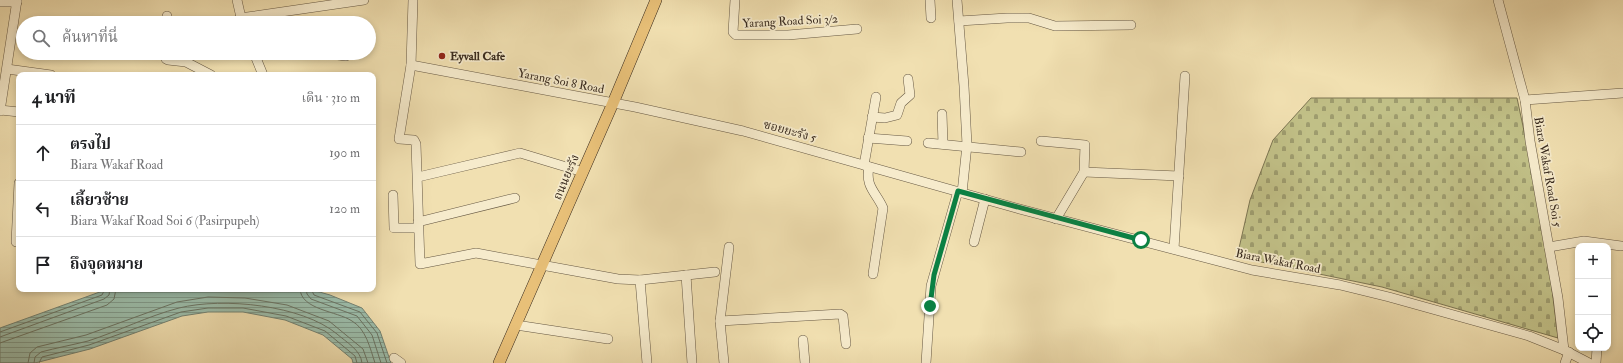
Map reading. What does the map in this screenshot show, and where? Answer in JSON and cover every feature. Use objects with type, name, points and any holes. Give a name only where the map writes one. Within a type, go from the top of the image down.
[{"type":"main road","name":"ถนนยะรัง","points":[[499,363],[613,103],[656,0]]},
{"type":"street","points":[[237,0],[240,16]]},
{"type":"street","points":[[261,16],[332,2],[364,0]]},
{"type":"street","points":[[412,0],[411,65],[399,139],[416,141],[420,264],[476,253],[618,279],[640,280],[715,272]]},
{"type":"street","name":"Yarang Road Soi 3/2","points":[[735,0],[733,32],[736,36],[788,36],[857,29]]},
{"type":"street","points":[[930,0],[931,18]]},
{"type":"street","points":[[926,363],[931,286],[960,192],[967,146],[957,0]]},
{"type":"street","name":"Biara Wakaf Road Soi 5","points":[[1498,0],[1525,100],[1530,141],[1550,247],[1566,351]]},
{"type":"street","points":[[0,2],[17,1],[5,67],[0,107],[16,111]]},
{"type":"street","points":[[959,21],[1029,18],[1055,26],[1131,25]]},
{"type":"street","points":[[168,60],[186,62],[204,72]]},
{"type":"street","points":[[257,60],[262,72]]},
{"type":"street","name":"Yarang Soi 8 Road","points":[[411,65],[613,103]]},
{"type":"street","points":[[5,67],[34,72]]},
{"type":"street","points":[[1174,249],[1185,76]]},
{"type":"street","points":[[872,117],[885,118],[897,115],[901,103],[910,95],[908,79]]},
{"type":"street","points":[[1525,100],[1623,93]]},
{"type":"street","points":[[873,274],[883,208],[869,182],[866,166],[868,138],[876,97]]},
{"type":"street","name":"ซอยยะรัง 5","points":[[613,103],[743,131],[960,192]]},
{"type":"street","points":[[942,114],[943,144]]},
{"type":"street","points":[[868,138],[907,141]]},
{"type":"street","points":[[1041,141],[1085,144],[1084,172],[1056,219]]},
{"type":"street","points":[[928,144],[967,146],[1021,152]]},
{"type":"street","points":[[418,177],[520,153],[583,172]]},
{"type":"street","points":[[1084,172],[1179,176]]},
{"type":"street","name":"Biara Wakaf Road","points":[[960,192],[1056,219],[1252,270],[1340,286],[1389,297],[1529,336],[1566,351],[1589,363]]},
{"type":"street","points":[[394,195],[394,228],[418,225],[515,198]]},
{"type":"street","points":[[974,242],[985,200]]},
{"type":"street","points":[[1550,247],[1578,242],[1584,243]]},
{"type":"street","points":[[1611,246],[1621,246]]},
{"type":"street","points":[[724,363],[720,321],[729,247]]},
{"type":"street","points":[[686,275],[692,363]]},
{"type":"street","points":[[640,280],[647,363]]},
{"type":"street","points":[[720,321],[840,314],[843,316],[846,344]]},
{"type":"street","points":[[516,325],[608,338]]},
{"type":"street","points":[[803,340],[805,363]]},
{"type":"street","points":[[1565,363],[1566,351]]},
{"type":"street","points":[[1596,363],[1597,351]]},
{"type":"green space","points":[[1311,98],[1517,98],[1544,225],[1558,338],[1382,287],[1237,257],[1250,200],[1273,140]]},
{"type":"water","points":[[100,292],[320,292],[362,308],[380,331],[391,363],[353,363],[352,359],[323,335],[285,320],[243,312],[208,312],[182,316],[90,349],[35,363],[0,363],[0,328]]},
{"type":"place","name":"Eyvall Cafe","points":[[442,56]]},
{"type":"route","points":[[930,306],[931,286],[958,191],[1093,229],[1141,240]]}]
